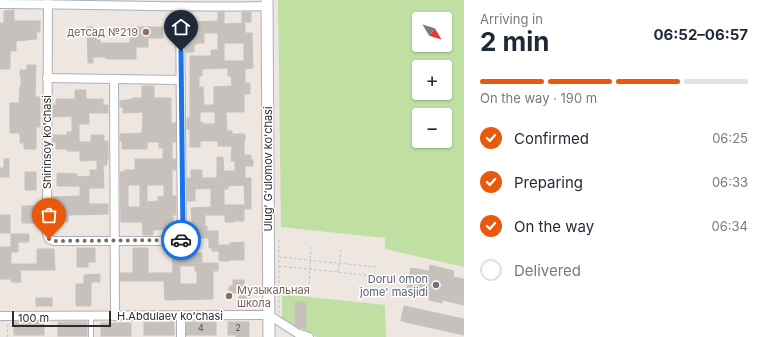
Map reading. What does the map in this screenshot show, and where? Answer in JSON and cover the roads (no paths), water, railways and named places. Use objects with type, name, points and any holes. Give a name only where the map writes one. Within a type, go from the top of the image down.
[{"type":"main road","name":"Ulugʻ Gʻulomov koʻchasi","points":[[265,3],[266,337]]},
{"type":"main road","name":"Ulugʻ Gʻulomov koʻchasi","points":[[267,315],[269,337]]},
{"type":"street","points":[[0,4],[30,2],[48,4],[147,3],[180,7],[265,3]]},
{"type":"street","name":"Shirinsoy ko'chasi","points":[[48,4],[47,237],[49,239],[54,241],[182,240],[181,80]]},
{"type":"street","points":[[47,78],[181,80],[180,7]]},
{"type":"street","points":[[114,79],[115,316]]},
{"type":"street","points":[[267,315],[297,333],[308,337]]},
{"type":"street","name":"H.Abdulaev ko'chasi","points":[[4,316],[267,315]]},
{"type":"street","points":[[181,316],[181,337]]},
{"type":"lane","points":[[91,316],[91,337]]},
{"type":"place","name":"детсад №219","points":[[146,32]]},
{"type":"place","name":"Dorul omon jome' masjidi","points":[[436,285]]},
{"type":"place","name":"Музыкальная школа","points":[[229,296]]}]
